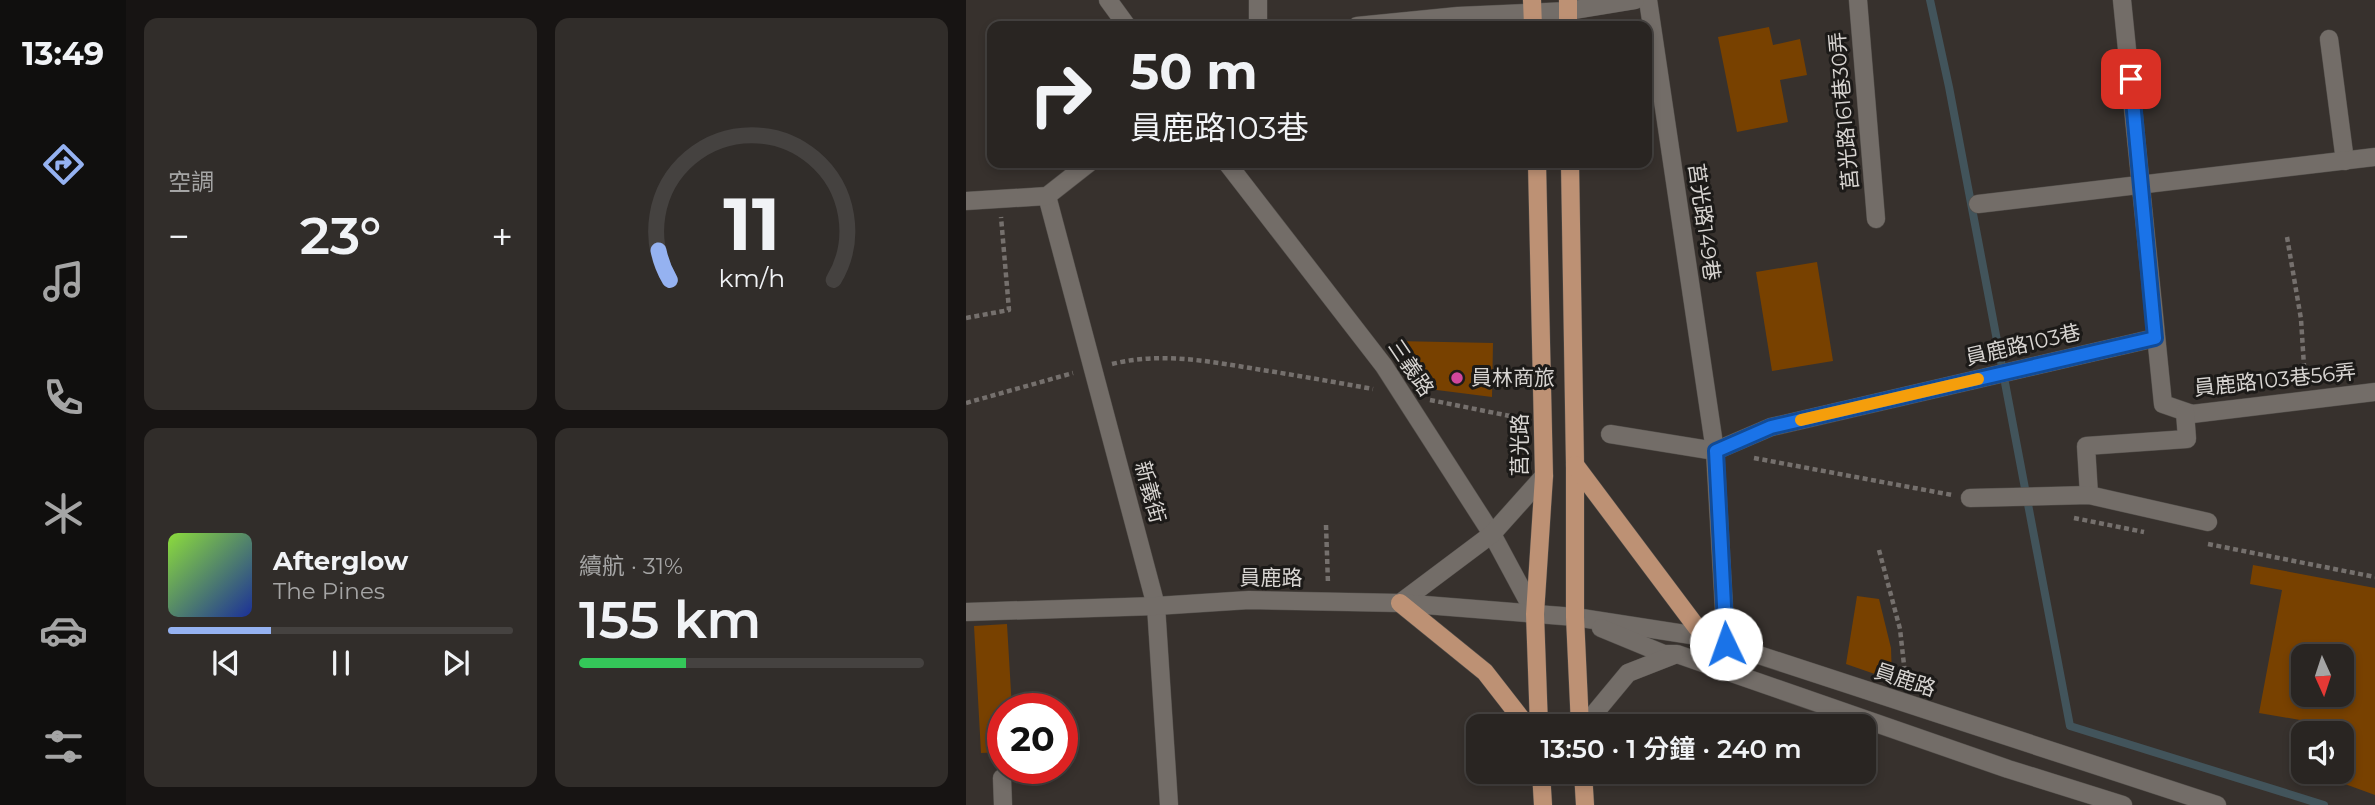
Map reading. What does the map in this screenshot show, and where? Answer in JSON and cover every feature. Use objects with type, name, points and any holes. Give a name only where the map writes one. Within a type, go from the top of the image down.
[{"type":"main road","name":"莒光路","points":[[1537,168],[1544,476],[1535,614],[1539,714]]},
{"type":"main road","points":[[1570,168],[1575,617],[1581,714]]},
{"type":"main road","points":[[1575,465],[1704,637]]},
{"type":"main road","points":[[1400,603],[1485,672],[1518,714]]},
{"type":"main road","points":[[1542,784],[1544,805]]},
{"type":"main road","points":[[1584,784],[1585,805]]},
{"type":"street","points":[[1108,0],[1123,21]]},
{"type":"street","points":[[1258,0],[1258,21]]},
{"type":"street","points":[[1408,21],[1458,16],[1568,13],[1635,0]]},
{"type":"street","name":"莒光路149巷","points":[[1648,0],[1651,21]]},
{"type":"street","name":"莒光路161巷30弄","points":[[1858,0],[1876,219]]},
{"type":"street","points":[[2122,0],[2143,184],[2155,338]]},
{"type":"street","name":"莒光路149巷","points":[[1652,27],[1716,451]]},
{"type":"street","points":[[2329,39],[2345,161]]},
{"type":"street","points":[[1978,204],[2375,157]]},
{"type":"street","points":[[966,201],[1047,196],[1083,168]]},
{"type":"street","name":"三義路","points":[[1231,168],[1384,366],[1492,534],[1535,614]]},
{"type":"street","name":"新義街","points":[[1047,196],[1156,606],[1169,805]]},
{"type":"street","name":"員鹿路103巷","points":[[1716,451],[1771,427],[2155,338]]},
{"type":"street","name":"員鹿路103巷56弄","points":[[2155,338],[2163,404],[2192,414],[2375,392]]},
{"type":"street","points":[[2089,495],[2086,446],[2187,439],[2185,411]]},
{"type":"street","points":[[1610,434],[1716,451],[1726,644]]},
{"type":"street","points":[[1400,603],[1492,534],[1544,476]]},
{"type":"street","points":[[1970,498],[2089,495],[2208,523]]},
{"type":"street","name":"員鹿路","points":[[966,612],[1249,600],[1400,603],[1575,617],[1704,637],[2217,805]]},
{"type":"street","name":"員鹿路","points":[[1575,617],[1664,654],[1677,654],[2008,769],[2084,799],[2123,805]]},
{"type":"street","points":[[1592,714],[1628,673],[1677,654]]},
{"type":"street","points":[[2084,799],[2095,765]]},
{"type":"street","points":[[1002,784],[1003,805]]},
{"type":"path","points":[[966,318],[1009,310],[999,199]]},
{"type":"path","points":[[2287,237],[2301,318],[2306,401]]},
{"type":"path","points":[[966,403],[1130,359],[1166,357],[1235,365],[1515,417]]},
{"type":"path","points":[[1716,451],[1970,498]]},
{"type":"path","points":[[1326,525],[1328,601]]},
{"type":"path","points":[[1879,550],[1900,629],[1908,705]]},
{"type":"building","points":[[1769,27],[1773,45],[1800,39],[1807,75],[1780,80],[1788,122],[1737,132],[1718,37]]},
{"type":"building","points":[[1817,262],[1833,361],[1772,371],[1756,272]]},
{"type":"building","name":"員林商旅","points":[[1396,341],[1493,343],[1492,397],[1421,388],[1422,368],[1396,353]]},
{"type":"building","points":[[2253,565],[2375,588],[2375,795],[2345,784],[2354,784],[2354,721],[2306,721],[2259,713],[2282,590],[2250,584]]},
{"type":"building","points":[[1857,596],[1879,599],[1891,648],[1892,680],[1846,664]]},
{"type":"building","points":[[1007,624],[1011,693],[987,693],[987,753],[981,753],[974,626]]},
{"type":"waterway","points":[[1930,0],[1949,87],[2070,726],[2324,805]]},
{"type":"slow traffic","points":[[1801,420],[1978,379]]},
{"type":"place","name":"員林商旅","points":[[1457,378]]},
{"type":"route","points":[[1726,644],[1716,451],[1771,427],[2155,338],[2143,184],[2131,79]]}]
